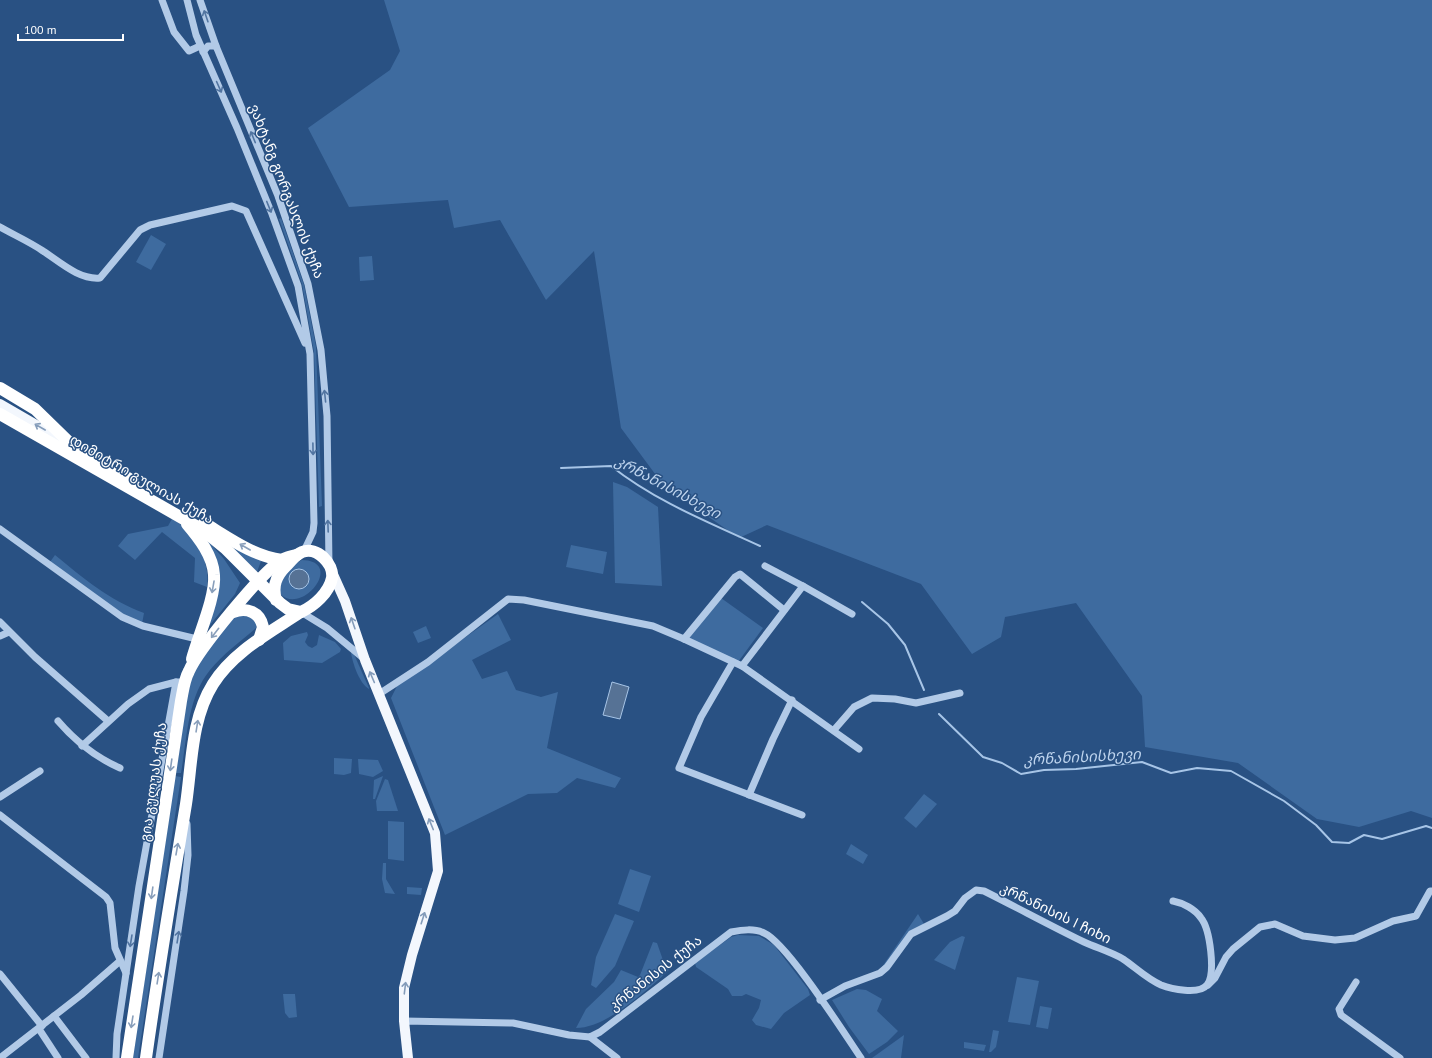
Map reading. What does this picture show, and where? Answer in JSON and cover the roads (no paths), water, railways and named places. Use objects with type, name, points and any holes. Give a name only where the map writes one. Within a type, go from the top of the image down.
[{"type":"highway","name":"დიმიტრი გულიას ქუჩა","points":[[0,388],[35,409],[74,447],[253,552],[282,560]]},
{"type":"highway","name":"დიმიტრი გულიას ქუჩა","points":[[0,414],[180,516],[214,539],[276,600]]},
{"type":"highway","points":[[180,516],[192,530],[206,551],[214,576],[212,592],[188,671]]},
{"type":"highway","points":[[146,1058],[176,856],[199,714],[203,702],[222,672],[244,650],[300,613],[315,603],[323,595],[330,582],[331,569],[321,555],[300,553],[277,578],[274,588],[276,600],[288,609],[300,613]]},
{"type":"highway","name":"გია გულუას ქუჩა","points":[[127,1058],[180,682],[196,658],[259,582],[282,560],[300,553]]},
{"type":"highway","points":[[233,612],[244,609],[257,615],[263,627],[259,640]]},
{"type":"main road","name":"დიმიტრი გულიას ქუჩა","points":[[0,404],[74,447]]},
{"type":"main road","name":"ვახტანგ გორგასლის ქუჩა","points":[[331,569],[345,600],[365,660],[435,833],[438,862],[436,878],[412,955],[404,988],[404,1021],[408,1058]]},
{"type":"street","points":[[162,0],[174,32],[189,51],[202,49],[208,46],[216,46]]},
{"type":"street","name":"ვახტანგ გორგასლის ქუჩა","points":[[187,0],[196,35],[237,128],[280,235],[298,286],[310,354],[314,523],[313,532],[300,553]]},
{"type":"street","name":"ვახტანგ გორგასლის ქუჩა","points":[[200,0],[216,46],[278,196],[308,284],[321,350],[327,416],[331,569]]},
{"type":"street","points":[[208,63],[216,63],[221,57]]},
{"type":"street","points":[[0,227],[43,251],[70,269],[92,279],[100,278],[140,230],[150,225],[232,206],[246,211],[310,354]]},
{"type":"street","points":[[0,529],[122,616],[143,626],[197,639]]},
{"type":"street","points":[[765,566],[852,614]]},
{"type":"street","points":[[684,639],[735,577],[740,574],[784,610]]},
{"type":"street","points":[[742,666],[803,586]]},
{"type":"street","points":[[380,694],[428,662],[508,599],[524,600],[652,626],[684,639],[742,666],[859,749]]},
{"type":"street","name":"ვახტანგ გორგასლის ქუჩა","points":[[300,613],[340,637],[365,660]]},
{"type":"street","points":[[0,622],[9,632],[108,721]]},
{"type":"street","points":[[0,636],[9,632]]},
{"type":"street","points":[[733,662],[701,717],[679,768],[802,815]]},
{"type":"street","points":[[82,746],[108,721],[149,689],[180,682]]},
{"type":"street","name":"გია გულუას ქუჩა","points":[[116,1058],[117,1034],[139,886],[180,682]]},
{"type":"street","points":[[834,730],[854,707],[872,698],[895,699],[916,703],[960,693]]},
{"type":"street","points":[[749,795],[773,739],[792,700]]},
{"type":"street","points":[[58,721],[82,746],[100,760],[120,768]]},
{"type":"street","points":[[0,797],[40,771]]},
{"type":"street","points":[[159,1058],[188,855],[185,806]]},
{"type":"street","points":[[0,816],[106,897],[110,903],[115,948],[126,974]]},
{"type":"street","name":"კრწანისის I ჩიხი","points":[[820,1000],[845,986],[880,973],[887,967],[911,934],[955,911],[965,898],[976,890],[984,892],[1086,943],[1122,959],[1159,984],[1180,990],[1201,989],[1207,986]]},
{"type":"street","points":[[1207,986],[1215,978],[1226,957],[1233,949],[1260,927],[1275,924],[1311,938],[1336,940],[1355,938],[1393,921],[1416,916],[1430,891],[1432,891]]},
{"type":"street","points":[[1173,901],[1183,903],[1200,916],[1207,930],[1212,961],[1210,980],[1207,986]]},
{"type":"street","name":"კრწანისის ქუჩა","points":[[590,1037],[600,1032],[731,932],[747,930],[764,933],[771,937],[793,962],[861,1058]]},
{"type":"street","points":[[0,1058],[54,1016],[120,961]]},
{"type":"street","points":[[0,974],[40,1027],[58,1058]]},
{"type":"street","points":[[1356,982],[1339,1009],[1341,1015],[1400,1058]]},
{"type":"street","points":[[54,1016],[86,1058]]},
{"type":"street","points":[[404,1021],[512,1023],[569,1035],[590,1037],[617,1058]]},
{"type":"street","name":"ვახტანგ გორგასლის ქუჩა","points":[[403,1058],[404,1021]]},
{"type":"waterway","name":"კრწანისისხევი","points":[[561,468],[611,466],[628,479],[682,510],[760,546]]},
{"type":"waterway","name":"კრწანისისხევი","points":[[862,602],[888,624],[905,645],[924,690]]},
{"type":"waterway","name":"კრწანისისხევი","points":[[939,714],[983,757],[1002,763],[1021,774],[1044,770],[1076,769],[1142,762],[1171,773],[1197,768],[1231,771],[1284,801],[1316,825],[1332,842],[1349,843],[1364,835],[1382,839],[1426,826],[1432,828]]}]
